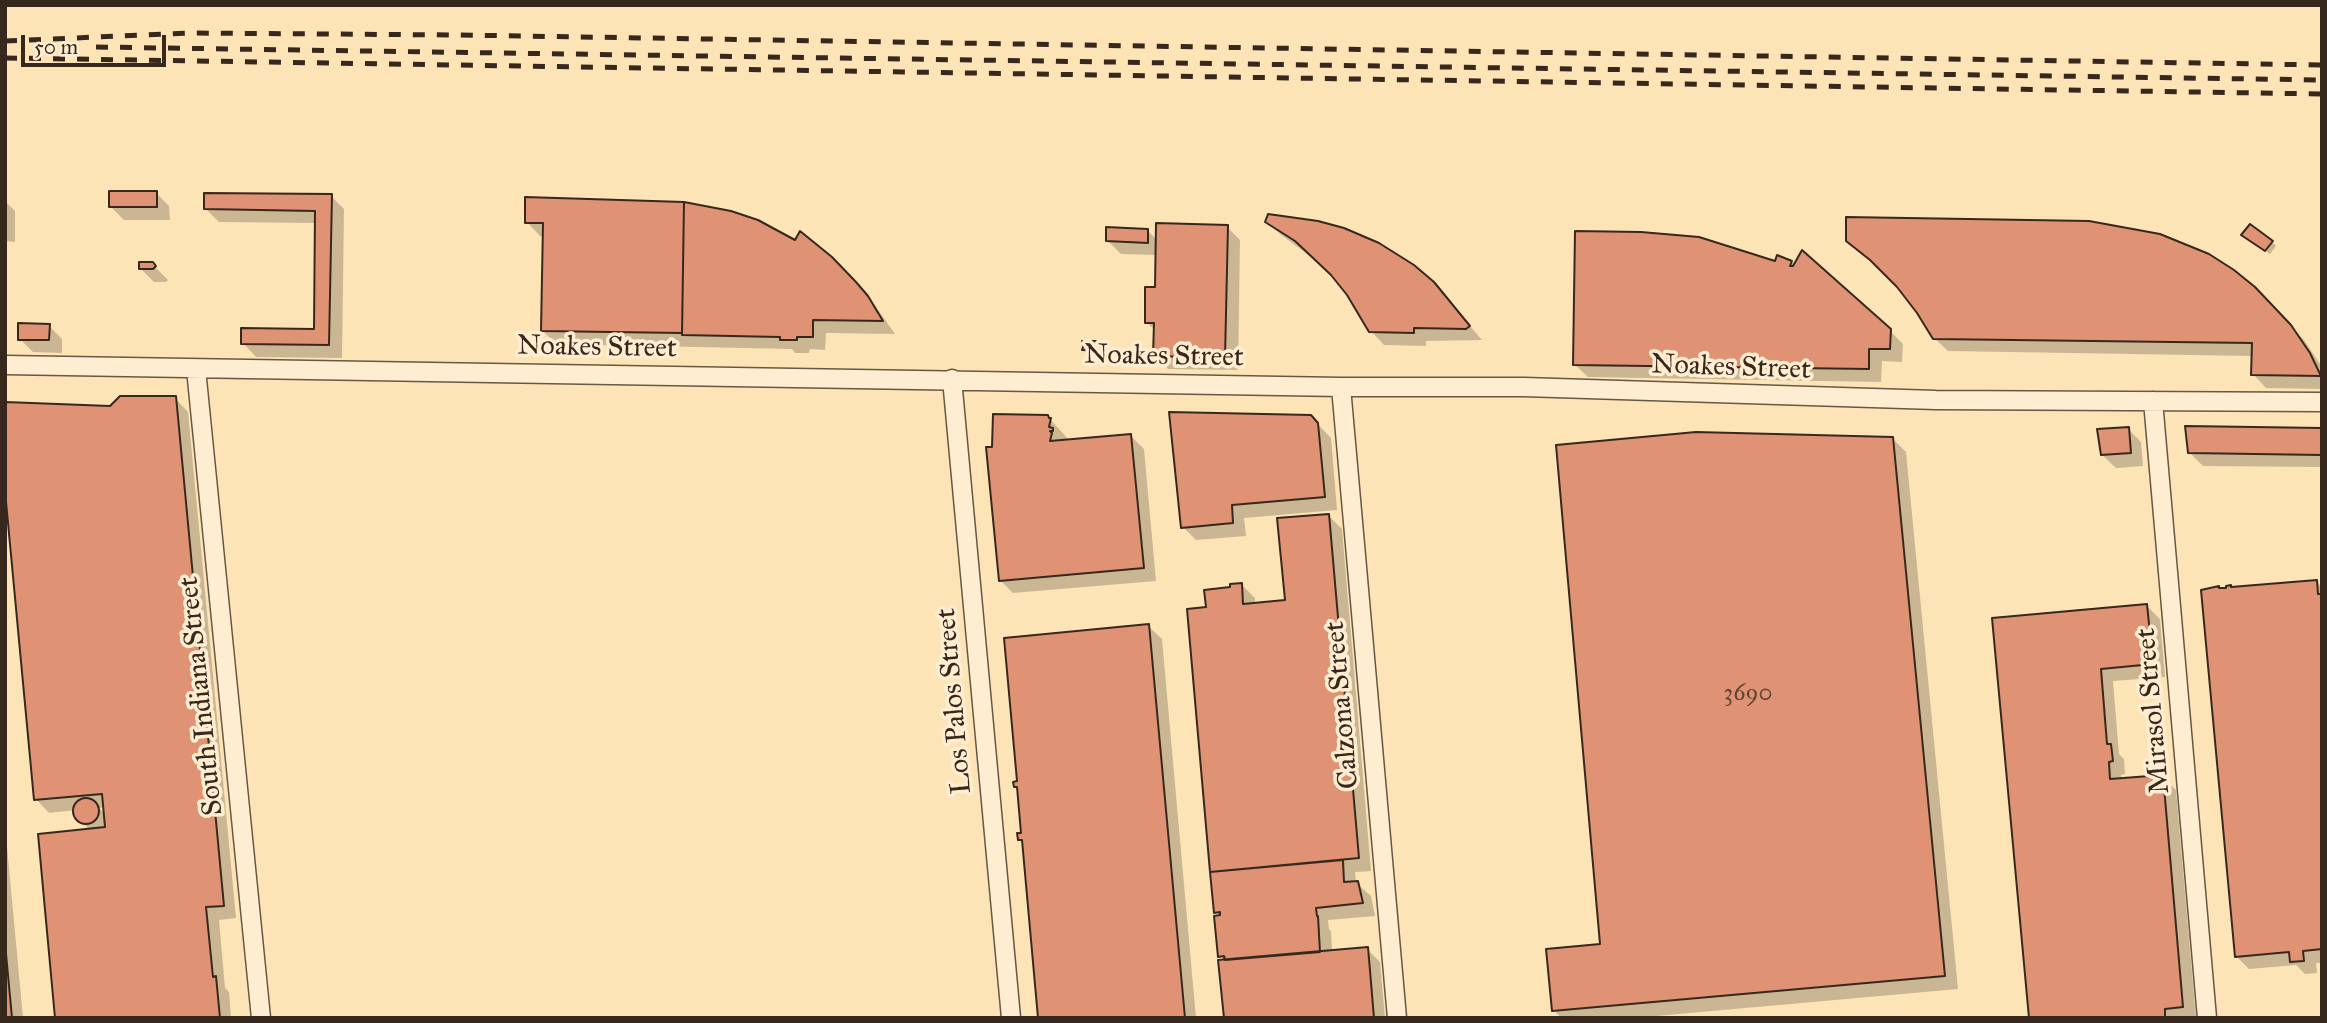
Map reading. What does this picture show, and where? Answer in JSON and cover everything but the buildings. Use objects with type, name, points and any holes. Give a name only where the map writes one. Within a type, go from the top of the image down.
[{"type":"street","name":"Noakes Street","points":[[5,365],[1341,387],[1524,387],[1936,400],[2322,402]]},
{"type":"street","name":"South Indiana Street","points":[[196,369],[261,1018]]},
{"type":"street","name":"Los Palos Street","points":[[952,379],[1010,1018]]},
{"type":"street","name":"Calzona Street","points":[[1341,387],[1397,1018]]},
{"type":"street","name":"Mirasol Street","points":[[2153,401],[2207,1018]]},
{"type":"railway","points":[[5,41],[190,33],[459,35],[2322,65]]},
{"type":"railway","points":[[96,47],[2322,80]]},
{"type":"railway","points":[[5,58],[2322,94]]}]
